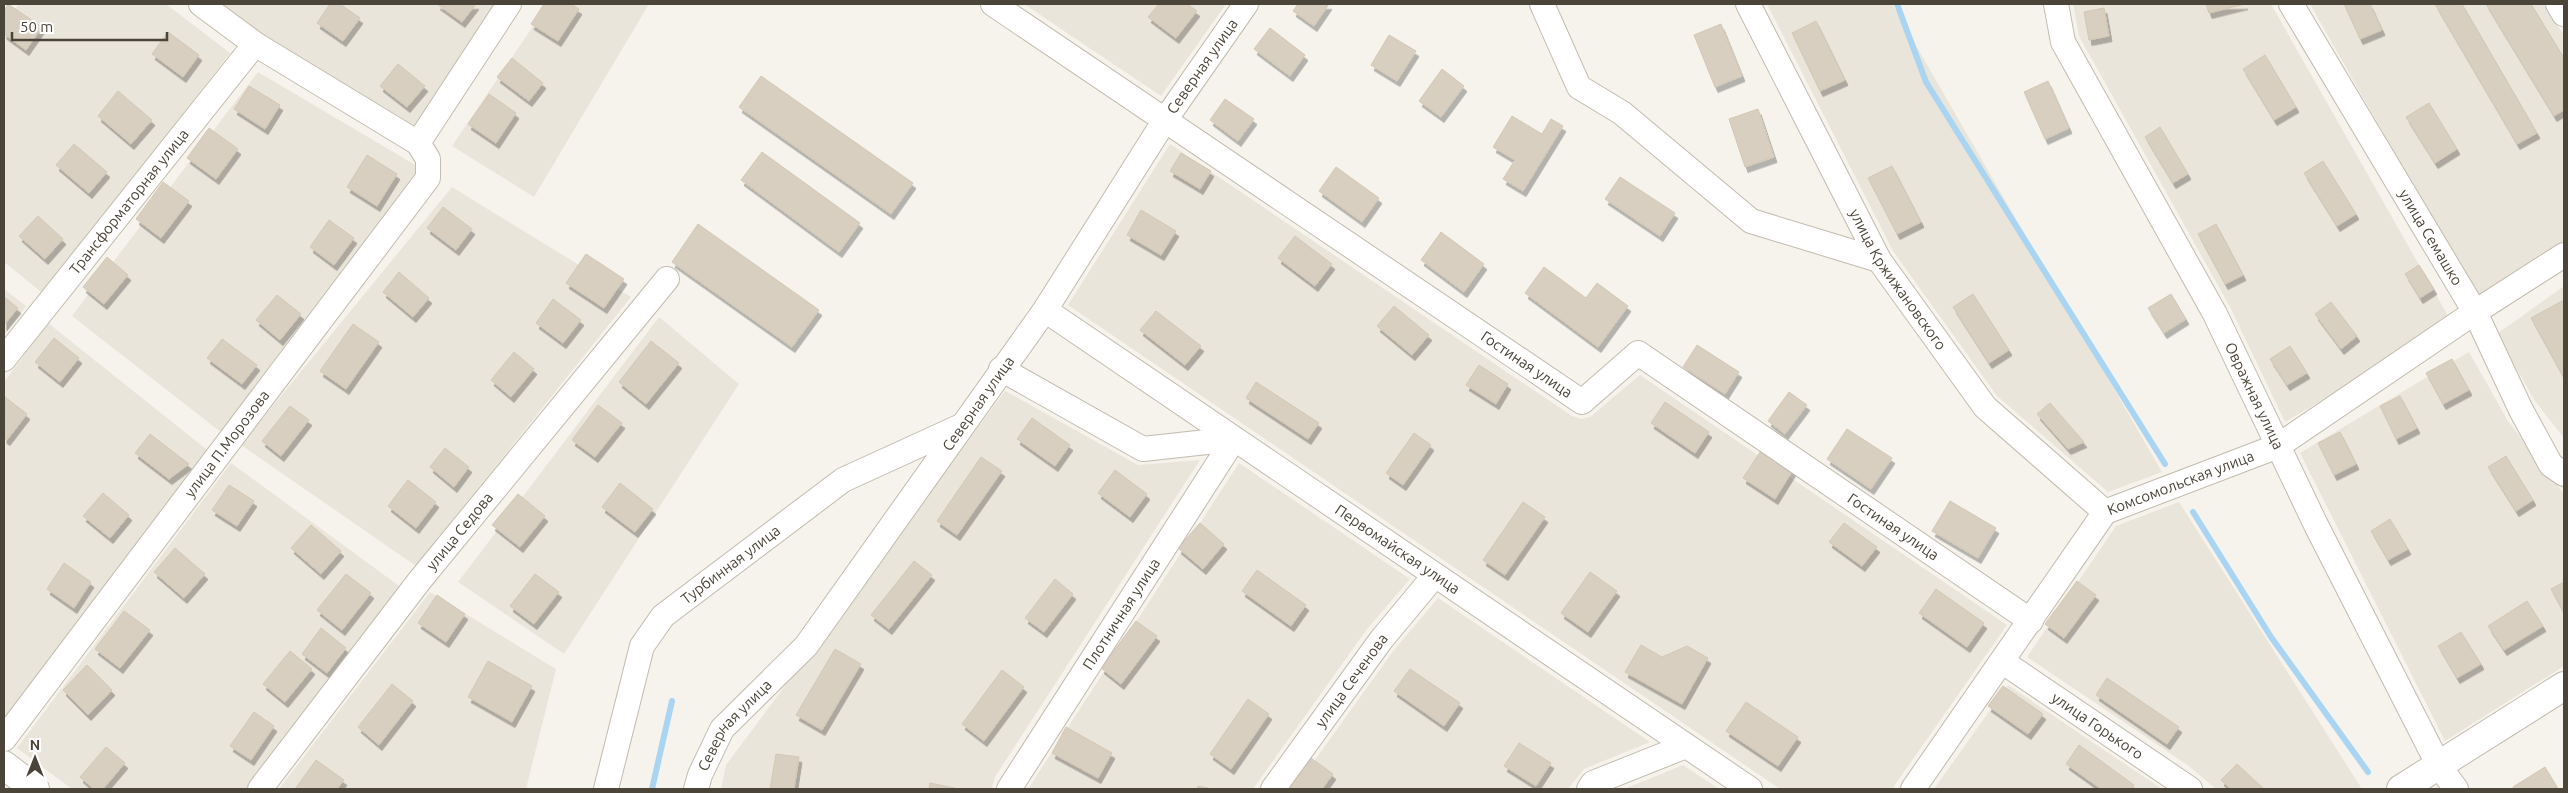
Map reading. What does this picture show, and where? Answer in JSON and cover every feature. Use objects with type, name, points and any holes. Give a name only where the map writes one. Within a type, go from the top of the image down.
[{"type":"street","points":[[201,4],[255,44],[418,142],[509,4]]},
{"type":"street","points":[[993,4],[1165,120]]},
{"type":"street","name":"Северная улица","points":[[696,789],[700,775],[722,729],[806,646],[1001,369],[1045,310],[1165,120],[1246,4]]},
{"type":"street","points":[[1542,4],[1579,87],[1622,113],[1751,222],[1878,260]]},
{"type":"street","name":"улица Кржижановского","points":[[1748,4],[1878,260],[1985,407],[2105,512]]},
{"type":"street","name":"Овражная улица","points":[[2056,4],[2063,42],[2215,314],[2316,525],[2439,766],[2456,789]]},
{"type":"street","name":"улица Семашко","points":[[2291,4],[2475,312],[2521,410],[2552,465],[2564,474]]},
{"type":"street","points":[[2558,4],[2564,14]]},
{"type":"street","name":"Трансформаторная улица","points":[[4,359],[255,44]]},
{"type":"street","name":"Гостиная улица","points":[[1165,120],[1582,402],[1638,353],[2030,621]]},
{"type":"street","name":"улица П.Морозова","points":[[4,740],[428,178],[428,159],[418,142]]},
{"type":"street","name":"Комсомольская улица","points":[[1913,789],[2003,662],[2105,512],[2278,446],[2475,312],[2564,255]]},
{"type":"street","name":"улица Седова","points":[[260,789],[420,580],[667,279]]},
{"type":"street","name":"Первомайская улица","points":[[1045,310],[1750,789]]},
{"type":"street","points":[[1001,369],[1144,449],[1234,439]]},
{"type":"street","name":"Турбинная улица","points":[[606,789],[642,646],[663,616],[843,480],[960,427]]},
{"type":"street","name":"Плотничная улица","points":[[1009,789],[1234,439]]},
{"type":"street","name":"улица Сеченова","points":[[1273,789],[1381,640],[1435,575]]},
{"type":"street","name":"улица Горького","points":[[2003,662],[2190,789]]},
{"type":"street","points":[[2401,789],[2564,686]]},
{"type":"street","points":[[1589,789],[1593,783],[1686,746]]},
{"type":"street","points":[[4,765],[35,789]]},
{"type":"shaded area","points":[[19,4],[166,4],[230,53],[45,295],[4,262],[4,23]]},
{"type":"shaded area","points":[[222,4],[507,4],[422,130],[264,36]]},
{"type":"shaded area","points":[[548,4],[649,4],[534,197],[452,146]]},
{"type":"shaded area","points":[[1024,4],[1226,4],[1161,96]]},
{"type":"shaded area","points":[[1767,4],[1892,4],[2162,472],[2108,492],[1997,396],[1893,251]]},
{"type":"shaded area","points":[[2073,4],[2271,4],[2452,323],[2285,422],[2230,307],[2079,36]]},
{"type":"shaded area","points":[[2310,4],[2543,4],[2564,35],[2564,245],[2480,304]]},
{"type":"shaded area","points":[[258,72],[422,169],[222,433],[72,316]]},
{"type":"shaded area","points":[[1170,144],[1572,416],[1581,419],[1590,417],[1640,375],[2007,625],[1892,789],[1780,789],[1068,305]]},
{"type":"shaded area","points":[[452,187],[631,297],[416,566],[241,445]]},
{"type":"shaded area","points":[[2564,286],[2564,438],[2535,401],[2497,334]]},
{"type":"shaded area","points":[[4,289],[26,306],[4,336]]},
{"type":"shaded area","points":[[659,317],[739,384],[564,654],[458,582]]},
{"type":"shaded area","points":[[48,323],[211,453],[4,718],[4,382]]},
{"type":"shaded area","points":[[2469,352],[2508,421],[2564,494],[2564,666],[2445,741],[2300,453]]},
{"type":"shaded area","points":[[1005,391],[1138,465],[1200,460],[995,777],[992,789],[721,789],[726,765]]},
{"type":"shaded area","points":[[231,463],[402,588],[246,789],[72,789],[17,748]]},
{"type":"shaded area","points":[[1239,463],[1410,579],[1367,629],[1253,789],[1028,789]]},
{"type":"shaded area","points":[[2179,502],[2362,789],[2216,789],[2189,766],[2027,657],[2116,526]]},
{"type":"shaded area","points":[[430,592],[556,669],[526,789],[279,789]]},
{"type":"shaded area","points":[[1438,598],[1650,742],[1584,769],[1568,789],[1294,789],[1394,650]]},
{"type":"shaded area","points":[[2008,685],[2162,789],[1934,789]]},
{"type":"shaded area","points":[[1683,765],[1719,789],[1624,789]]},
{"type":"building","points":[[8,4],[42,27],[26,50],[4,34],[4,11]]},
{"type":"building","points":[[330,4],[340,4],[360,18],[343,41],[317,23]]},
{"type":"building","points":[[437,4],[476,4],[462,22]]},
{"type":"building","points":[[544,4],[571,4],[579,9],[558,41],[531,24]]},
{"type":"building","points":[[1159,4],[1187,4],[1197,11],[1176,38],[1148,17]]},
{"type":"building","points":[[1298,4],[1329,4],[1314,26],[1293,11]]},
{"type":"building","points":[[2206,4],[2245,4],[2209,13]]},
{"type":"building","points":[[2344,4],[2370,4],[2382,30],[2360,39]]},
{"type":"building","points":[[2435,4],[2462,4],[2537,133],[2517,144]]},
{"type":"building","points":[[2486,4],[2531,4],[2564,58],[2564,110],[2554,116]]},
{"type":"building","points":[[2104,8],[2109,36],[2089,40],[2084,12]]},
{"type":"building","points":[[1816,21],[1845,80],[1820,91],[1792,33]]},
{"type":"building","points":[[1721,24],[1742,76],[1715,87],[1694,35]]},
{"type":"building","points":[[1270,28],[1305,55],[1290,76],[1254,49]]},
{"type":"building","points":[[168,32],[199,55],[183,77],[152,54]]},
{"type":"building","points":[[1389,35],[1416,51],[1397,81],[1371,65]]},
{"type":"building","points":[[2265,55],[2296,107],[2274,120],[2243,69]]},
{"type":"building","points":[[512,58],[543,83],[529,101],[497,77]]},
{"type":"building","points":[[398,64],[425,86],[407,107],[380,86]]},
{"type":"building","points":[[1442,69],[1464,86],[1441,117],[1419,101]]},
{"type":"building","points":[[761,76],[913,183],[891,214],[739,107]]},
{"type":"building","points":[[2048,81],[2069,128],[2045,139],[2024,92]]},
{"type":"building","points":[[249,86],[280,105],[265,129],[234,109]]},
{"type":"building","points":[[118,91],[152,120],[131,144],[98,116]]},
{"type":"building","points":[[489,94],[516,113],[496,143],[468,124]]},
{"type":"building","points":[[1225,99],[1254,119],[1238,141],[1210,120]]},
{"type":"building","points":[[2429,103],[2457,149],[2435,163],[2406,117]]},
{"type":"building","points":[[1758,109],[1774,157],[1745,167],[1729,119]]},
{"type":"building","points":[[1512,116],[1542,134],[1551,119],[1563,126],[1523,191],[1503,179],[1515,160],[1493,147]]},
{"type":"building","points":[[2160,127],[2188,174],[2173,183],[2145,137]]},
{"type":"building","points":[[209,128],[238,149],[216,179],[187,158]]},
{"type":"building","points":[[74,144],[107,172],[89,193],[56,165]]},
{"type":"building","points":[[762,152],[860,223],[839,252],[741,180]]},
{"type":"building","points":[[1181,153],[1211,171],[1200,189],[1170,171]]},
{"type":"building","points":[[367,155],[397,174],[377,206],[347,187]]},
{"type":"building","points":[[2323,161],[2356,214],[2337,226],[2304,173]]},
{"type":"building","points":[[1892,166],[1921,222],[1897,234],[1868,178]]},
{"type":"building","points":[[1336,167],[1379,198],[1362,222],[1319,191]]},
{"type":"building","points":[[1620,177],[1675,213],[1660,236],[1605,199]]},
{"type":"building","points":[[163,182],[189,201],[161,238],[136,219]]},
{"type":"building","points":[[443,207],[472,229],[456,250],[427,228]]},
{"type":"building","points":[[1141,210],[1176,231],[1161,255],[1127,235]]},
{"type":"building","points":[[38,216],[63,239],[45,259],[19,236]]},
{"type":"building","points":[[329,220],[354,238],[334,265],[310,247]]},
{"type":"building","points":[[698,224],[819,310],[792,347],[672,262]]},
{"type":"building","points":[[2216,224],[2243,275],[2225,284],[2198,234]]},
{"type":"building","points":[[1441,232],[1484,264],[1464,292],[1421,260]]},
{"type":"building","points":[[1295,236],[1332,264],[1315,286],[1278,258]]},
{"type":"building","points":[[586,254],[624,279],[604,308],[566,283]]},
{"type":"building","points":[[107,257],[128,275],[104,304],[83,287]]},
{"type":"building","points":[[2419,265],[2434,289],[2420,298],[2405,274]]},
{"type":"building","points":[[1544,267],[1586,298],[1597,283],[1628,306],[1598,347],[1525,293]]},
{"type":"building","points":[[399,272],[429,298],[413,317],[383,292]]},
{"type":"building","points":[[1973,294],[2009,350],[1989,363],[1953,307]]},
{"type":"building","points":[[2171,294],[2186,319],[2164,333],[2148,308]]},
{"type":"building","points":[[277,295],[301,314],[280,340],[256,320]]},
{"type":"building","points":[[4,297],[18,308],[4,325]]},
{"type":"building","points":[[553,299],[581,320],[563,343],[536,323]]},
{"type":"building","points":[[2564,300],[2564,378],[2531,318]]},
{"type":"building","points":[[2331,302],[2357,336],[2341,349],[2315,314]]},
{"type":"building","points":[[1394,306],[1429,335],[1412,355],[1377,326]]},
{"type":"building","points":[[1156,311],[1201,346],[1185,365],[1140,330]]},
{"type":"building","points":[[353,324],[379,342],[346,389],[320,371]]},
{"type":"building","points":[[54,338],[79,358],[60,382],[35,362]]},
{"type":"building","points":[[222,339],[257,365],[242,384],[207,358]]},
{"type":"building","points":[[651,341],[679,363],[646,404],[619,382]]},
{"type":"building","points":[[1697,345],[1739,372],[1725,394],[1683,367]]},
{"type":"building","points":[[2290,346],[2307,373],[2287,385],[2270,359]]},
{"type":"building","points":[[514,352],[534,369],[511,397],[491,380]]},
{"type":"building","points":[[2452,359],[2469,390],[2443,404],[2426,373]]},
{"type":"building","points":[[1479,365],[1508,384],[1496,404],[1466,385]]},
{"type":"building","points":[[1256,382],[1319,423],[1308,439],[1246,398]]},
{"type":"building","points":[[1789,392],[1807,405],[1785,434],[1768,421]]},
{"type":"building","points":[[2400,396],[2417,428],[2396,439],[2380,406]]},
{"type":"building","points":[[5,397],[27,414],[7,440],[4,438]]},
{"type":"building","points":[[1665,402],[1709,432],[1695,453],[1651,423]]},
{"type":"building","points":[[2050,403],[2084,442],[2068,449],[2037,414]]},
{"type":"building","points":[[598,405],[622,423],[595,457],[572,440]]},
{"type":"building","points":[[290,406],[309,420],[281,456],[262,441]]},
{"type":"building","points":[[1032,418],[1070,445],[1055,466],[1017,439]]},
{"type":"building","points":[[1847,429],[1892,458],[1871,489],[1827,459]]},
{"type":"building","points":[[2340,432],[2356,464],[2334,475],[2318,443]]},
{"type":"building","points":[[1414,433],[1431,445],[1403,485],[1386,473]]},
{"type":"building","points":[[150,434],[189,464],[169,479],[135,453]]},
{"type":"building","points":[[445,448],[469,467],[454,487],[430,467]]},
{"type":"building","points":[[1762,449],[1793,470],[1775,499],[1743,478]]},
{"type":"building","points":[[2506,456],[2533,500],[2516,511],[2488,467]]},
{"type":"building","points":[[981,457],[1002,471],[957,535],[937,521]]},
{"type":"building","points":[[1115,470],[1147,494],[1130,517],[1098,493]]},
{"type":"building","points":[[408,480],[436,502],[416,528],[388,506]]},
{"type":"building","points":[[620,483],[653,509],[635,532],[602,507]]},
{"type":"building","points":[[229,485],[254,501],[237,526],[212,510]]},
{"type":"building","points":[[103,493],[129,515],[110,538],[83,516]]},
{"type":"building","points":[[518,494],[545,516],[520,547],[492,525]]},
{"type":"building","points":[[1950,501],[1996,528],[1978,558],[1932,531]]},
{"type":"building","points":[[1523,502],[1545,517],[1505,575],[1483,560]]},
{"type":"building","points":[[2390,519],[2408,549],[2388,560],[2371,531]]},
{"type":"building","points":[[1200,523],[1224,544],[1203,569],[1178,548]]},
{"type":"building","points":[[1844,523],[1877,547],[1862,566],[1829,542]]},
{"type":"building","points":[[311,525],[341,551],[321,574],[291,548]]},
{"type":"building","points":[[175,548],[205,574],[184,598],[154,572]]},
{"type":"building","points":[[914,561],[932,575],[889,629],[871,615]]},
{"type":"building","points":[[64,563],[91,582],[74,608],[47,589]]},
{"type":"building","points":[[1257,570],[1306,605],[1291,626],[1242,591]]},
{"type":"building","points":[[1590,572],[1617,591],[1588,632],[1561,613]]},
{"type":"building","points":[[346,574],[371,593],[342,630],[317,610]]},
{"type":"building","points":[[535,574],[559,592],[534,624],[510,606]]},
{"type":"building","points":[[1055,579],[1073,594],[1044,632],[1025,618]]},
{"type":"building","points":[[2077,581],[2096,595],[2064,638],[2045,624]]},
{"type":"building","points":[[2564,582],[2564,613],[2551,589]]},
{"type":"building","points":[[1936,589],[1984,623],[1967,647],[1919,613]]},
{"type":"building","points":[[437,595],[465,614],[446,642],[418,623]]},
{"type":"building","points":[[2527,601],[2543,626],[2504,650],[2488,626]]},
{"type":"building","points":[[124,611],[150,630],[120,668],[95,649]]},
{"type":"building","points":[[1136,621],[1157,636],[1121,684],[1101,668]]},
{"type":"building","points":[[321,628],[346,648],[327,673],[302,654]]},
{"type":"building","points":[[2461,632],[2481,664],[2457,678],[2438,646]]},
{"type":"building","points":[[1641,645],[1662,657],[1687,646],[1708,658],[1682,704],[1625,672]]},
{"type":"building","points":[[835,649],[861,664],[822,730],[796,715]]},
{"type":"building","points":[[290,651],[312,669],[285,702],[263,684]]},
{"type":"building","points":[[488,661],[532,686],[512,722],[468,697]]},
{"type":"building","points":[[87,665],[112,690],[88,715],[63,690]]},
{"type":"building","points":[[1410,669],[1460,703],[1444,726],[1394,691]]},
{"type":"building","points":[[1002,670],[1024,687],[984,741],[962,724]]},
{"type":"building","points":[[2107,678],[2179,727],[2167,744],[2096,695]]},
{"type":"building","points":[[392,684],[413,701],[379,745],[358,727]]},
{"type":"building","points":[[2003,686],[2043,714],[2028,734],[1988,706]]},
{"type":"building","points":[[1248,699],[1269,714],[1231,769],[1210,754]]},
{"type":"building","points":[[1746,702],[1798,737],[1778,766],[1726,731]]},
{"type":"building","points":[[254,712],[274,726],[251,760],[230,746]]},
{"type":"building","points":[[1066,727],[1112,753],[1098,778],[1052,753]]},
{"type":"building","points":[[1519,743],[1551,763],[1536,786],[1504,766]]},
{"type":"building","points":[[2079,745],[2134,785],[2131,789],[2101,789],[2066,764]]},
{"type":"building","points":[[106,747],[125,763],[103,789],[94,789],[80,777]]},
{"type":"building","points":[[776,754],[799,757],[794,789],[770,789]]},
{"type":"building","points":[[1311,758],[1333,774],[1322,789],[1288,789]]},
{"type":"building","points":[[316,760],[344,780],[337,789],[295,789]]},
{"type":"building","points":[[2237,764],[2264,789],[2231,789],[2221,780]]},
{"type":"building","points":[[2545,767],[2557,787],[2554,789],[2514,789],[2513,787]]},
{"type":"building","points":[[930,783],[959,789],[929,789]]},
{"type":"building","points":[[1198,786],[1212,789],[1197,789]]},
{"type":"waterway","points":[[1897,4],[1926,82],[2165,464]]},
{"type":"waterway","points":[[2193,512],[2271,637],[2368,772]]},
{"type":"waterway","points":[[652,789],[672,701]]}]
